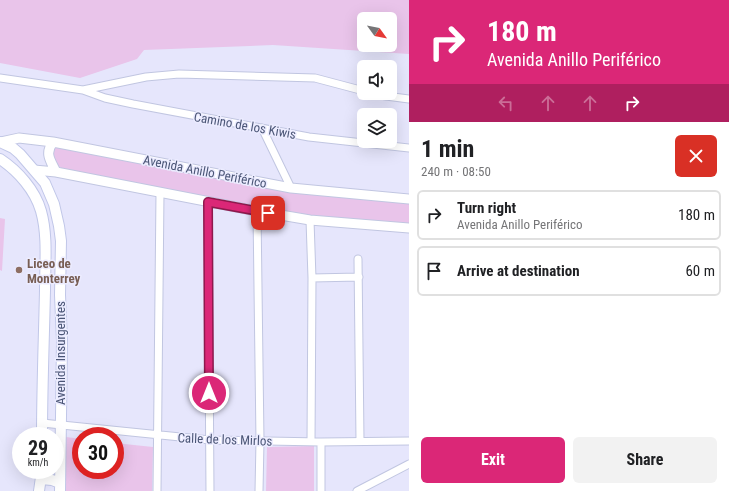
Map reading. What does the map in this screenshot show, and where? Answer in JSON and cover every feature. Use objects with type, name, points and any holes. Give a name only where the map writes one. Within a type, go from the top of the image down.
[{"type":"main road","name":"Avenida Insurgentes","points":[[1,142],[13,148],[34,170],[45,183],[54,204],[61,241],[60,295],[62,341],[60,425]]},
{"type":"main road","name":"Avenida Insurgentes","points":[[0,159],[22,178],[31,191],[40,209],[45,229],[45,342],[42,371],[42,427]]},
{"type":"main road","points":[[40,491],[41,479]]},
{"type":"main road","points":[[50,479],[60,487]]},
{"type":"street","name":"Camino de los Kiwis","points":[[83,90],[146,77],[179,74],[315,78],[357,89]]},
{"type":"street","name":"Camino de los Kiwis","points":[[0,78],[83,90],[105,98],[309,137],[409,148]]},
{"type":"street","points":[[397,97],[409,99]]},
{"type":"street","points":[[262,128],[291,188]]},
{"type":"street","name":"Avenida Anillo Periférico","points":[[1,142],[19,138],[53,142],[291,188],[409,199]]},
{"type":"street","points":[[53,142],[48,150],[48,156],[56,172]]},
{"type":"street","points":[[34,170],[56,172],[160,193],[310,220],[409,228]]},
{"type":"street","points":[[157,491],[160,193]]},
{"type":"street","points":[[208,202],[210,491]]},
{"type":"street","points":[[257,211],[260,441],[259,491]]},
{"type":"street","points":[[310,220],[312,278],[311,442]]},
{"type":"street","points":[[358,259],[360,441]]},
{"type":"street","points":[[312,278],[359,277]]},
{"type":"street","name":"Calle de los Mirlos","points":[[42,423],[210,440],[311,442],[409,441]]},
{"type":"street","points":[[321,442],[321,491]]},
{"type":"street","points":[[357,491],[409,464]]},
{"type":"shaded area","points":[[0,0],[409,0],[409,54],[379,52],[397,52],[397,12],[357,12],[357,51],[273,45],[144,50],[137,59],[80,78],[0,63]]},
{"type":"shaded area","points":[[54,146],[409,203],[409,225],[291,213],[62,169],[53,161],[52,148]]},
{"type":"shaded area","points":[[0,218],[5,219],[2,271],[0,270]]},
{"type":"shaded area","points":[[66,437],[72,438],[72,479],[124,479],[124,444],[153,447],[152,491],[65,491]]},
{"type":"shaded area","points":[[314,446],[314,491],[266,491],[267,447]]},
{"type":"place","name":"Liceo de Monterrey","points":[[19,270]]},
{"type":"route","points":[[209,393],[208,202],[268,213]]}]
